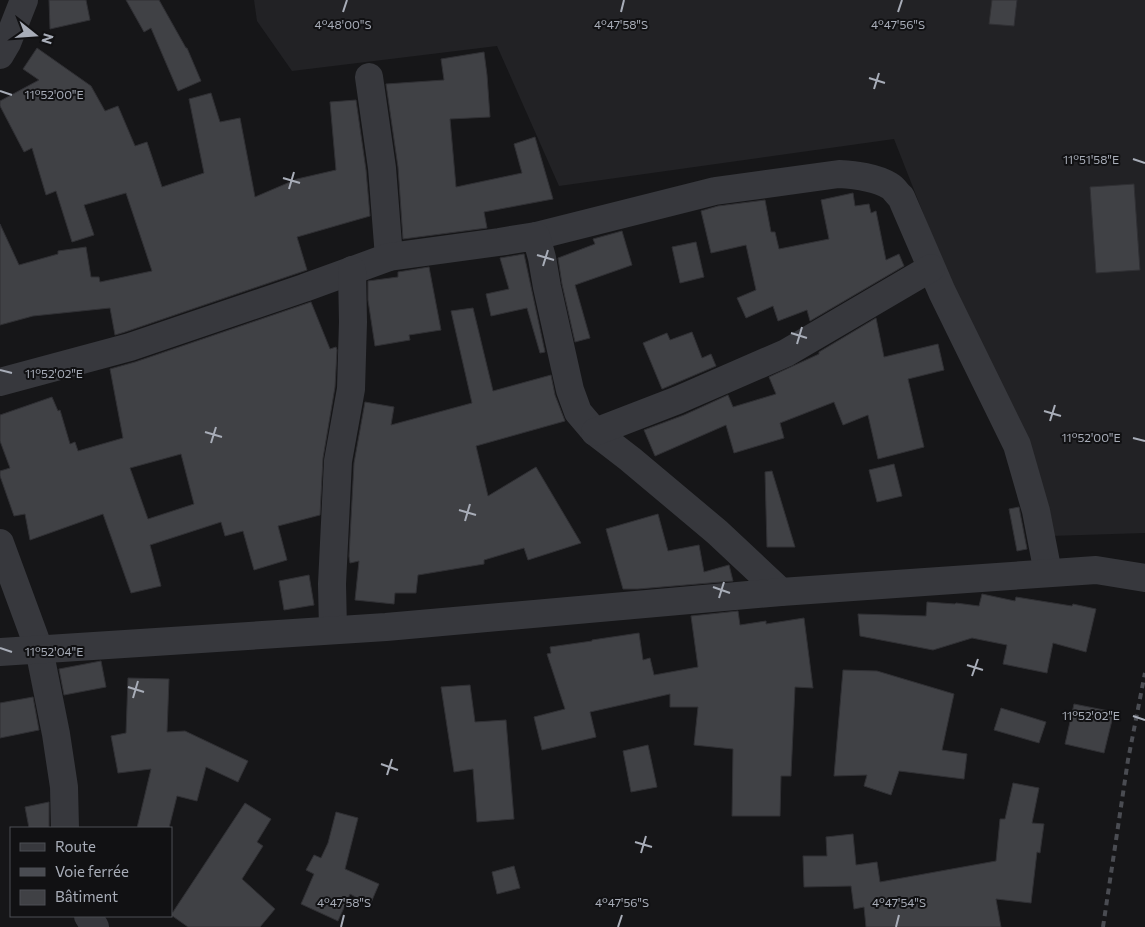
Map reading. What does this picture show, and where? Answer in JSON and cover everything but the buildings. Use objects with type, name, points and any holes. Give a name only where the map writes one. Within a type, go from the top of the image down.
[{"type":"street","points":[[0,55],[7,43],[24,0]]},
{"type":"street","points":[[369,77],[382,168],[388,257]]},
{"type":"street","points":[[0,382],[130,347],[304,288],[388,257],[536,236],[715,191],[839,174],[859,176],[878,180],[891,186],[901,197],[942,292],[1017,445],[1036,511],[1048,573]]},
{"type":"street","points":[[536,236],[570,390],[578,412],[595,432],[716,532],[781,592]]},
{"type":"street","points":[[595,432],[678,400],[786,353],[931,268]]},
{"type":"street","points":[[333,630],[332,584],[338,461],[351,389],[352,270]]},
{"type":"street","points":[[0,544],[39,649],[56,734],[64,787],[65,827]]},
{"type":"street","points":[[0,652],[386,627],[781,592],[1048,573],[1096,570],[1145,578]]},
{"type":"shaded area","points":[[254,0],[1145,0],[1145,533],[1050,536],[894,139],[559,186],[497,46],[292,71],[257,21]]},
{"type":"railway","points":[[1103,927],[1128,760],[1145,673]]}]
